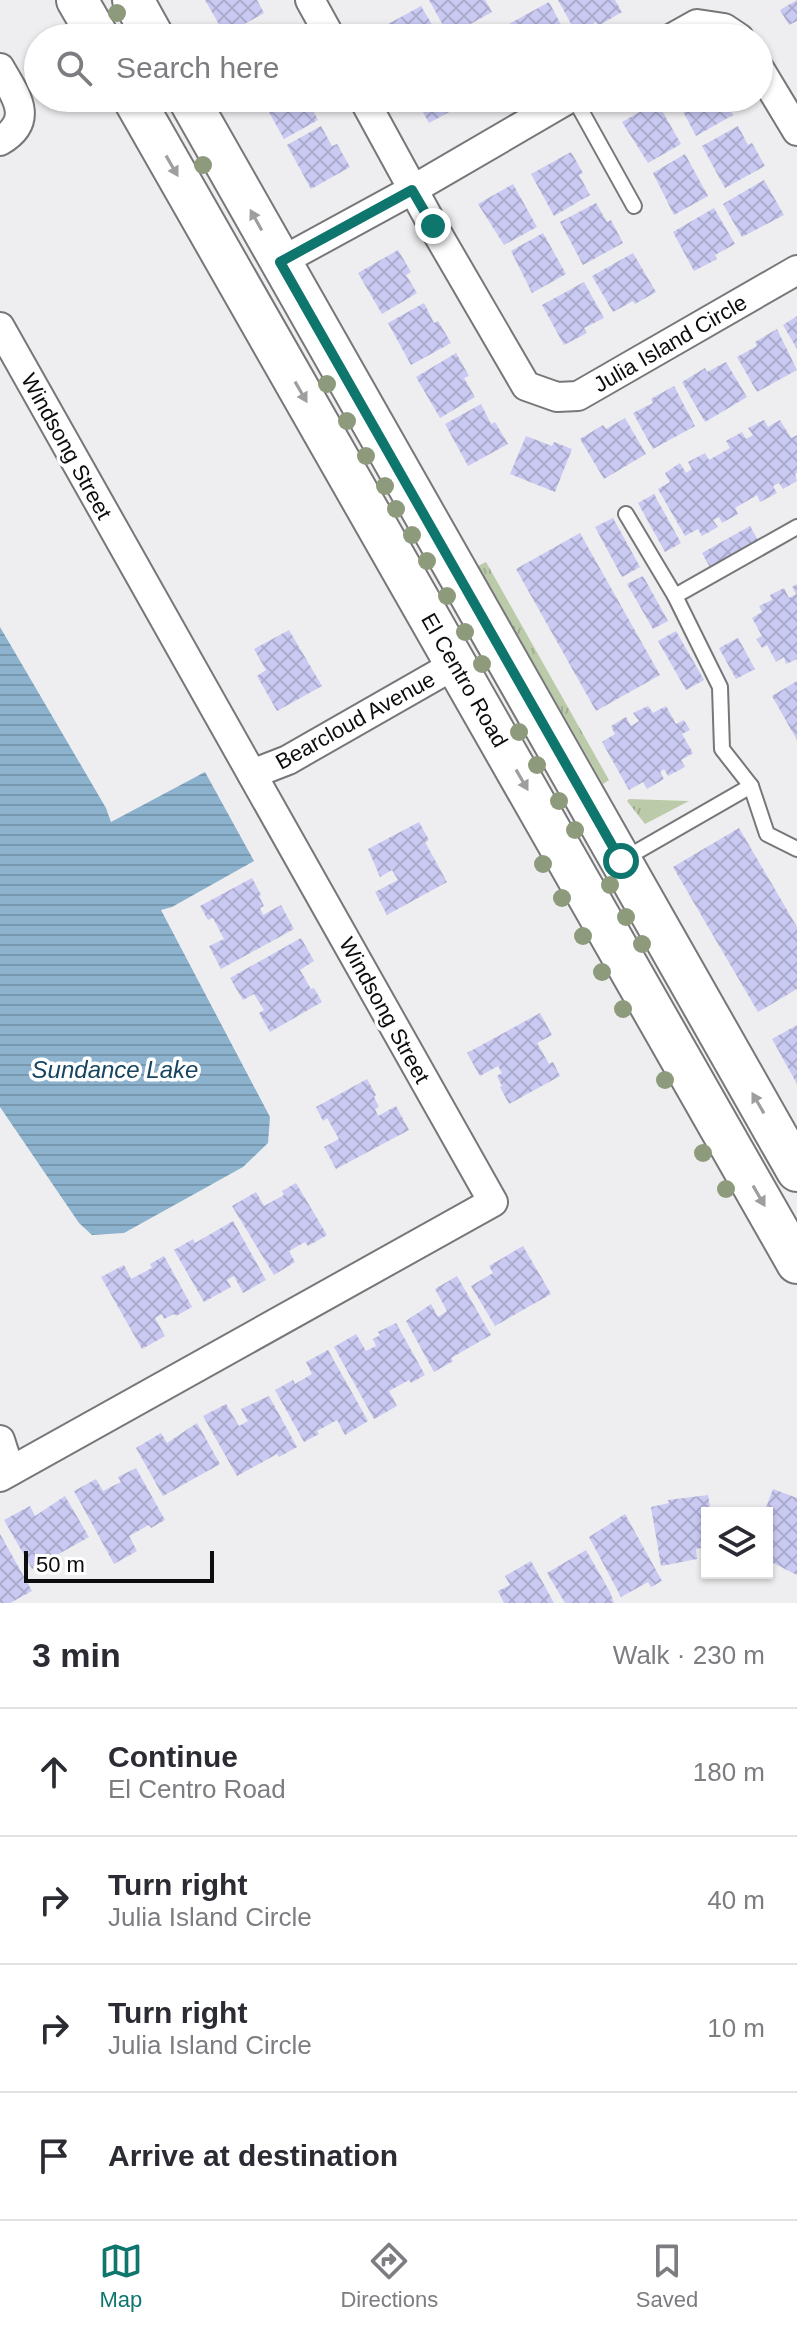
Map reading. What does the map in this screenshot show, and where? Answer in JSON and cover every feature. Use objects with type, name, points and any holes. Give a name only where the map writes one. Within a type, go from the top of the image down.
[{"type":"main road","points":[[77,0],[91,24]]},
{"type":"main road","points":[[133,0],[146,24]]},
{"type":"main road","name":"El Centro Road","points":[[141,112],[797,1263]]},
{"type":"main road","name":"El Centro Road","points":[[196,112],[797,1171]]},
{"type":"street","points":[[313,1],[324,24]]},
{"type":"street","points":[[0,68],[19,103],[21,113],[17,127],[0,141]]},
{"type":"street","points":[[773,91],[797,131]]},
{"type":"street","name":"Julia Island Circle","points":[[370,112],[526,386],[557,397],[578,396],[797,270]]},
{"type":"street","points":[[280,262],[548,112]]},
{"type":"street","name":"Windsong Street","points":[[0,327],[493,1202],[5,1474]]},
{"type":"street","name":"Bearcloud Avenue","points":[[252,774],[288,760],[456,664]]},
{"type":"street","points":[[0,1440],[5,1474]]},
{"type":"lane","points":[[580,112],[634,206]]},
{"type":"lane","points":[[626,514],[675,596],[720,687],[722,749],[751,786],[767,834],[797,849]]},
{"type":"lane","points":[[675,596],[797,527]]},
{"type":"lane","points":[[621,861],[751,786]]},
{"type":"green space","points":[[486,562],[609,780],[603,784],[478,566]]},
{"type":"green space","points":[[627,801],[689,801],[645,824]]},
{"type":"water","name":"Sundance Lake","points":[[0,627],[106,808],[111,822],[205,772],[254,861],[172,907],[161,910],[270,1117],[268,1143],[243,1167],[124,1233],[92,1235],[79,1223],[0,1107]]},
{"type":"building","points":[[205,0],[257,0],[264,13],[244,24],[219,24]]},
{"type":"building","points":[[429,0],[485,0],[492,12],[470,24],[442,24]]},
{"type":"building","points":[[558,0],[615,0],[622,12],[601,24],[571,24]]},
{"type":"building","points":[[797,0],[797,21],[789,25],[780,10]]},
{"type":"building","points":[[549,2],[561,24],[509,24]]},
{"type":"building","points":[[421,6],[432,24],[388,24]]},
{"type":"building","points":[[269,112],[314,112],[318,120],[284,139]]},
{"type":"building","points":[[423,112],[449,112],[429,123]]},
{"type":"building","points":[[640,112],[663,112],[681,144],[648,163],[622,122]]},
{"type":"building","points":[[683,112],[731,112],[733,115],[696,136]]},
{"type":"building","points":[[321,126],[332,146],[337,144],[350,167],[311,189],[287,145]]},
{"type":"building","points":[[738,126],[765,166],[725,188],[702,146]]},
{"type":"building","points":[[571,152],[583,173],[579,175],[590,195],[554,216],[531,174]]},
{"type":"building","points":[[685,154],[708,196],[674,215],[653,173]]},
{"type":"building","points":[[764,180],[784,215],[742,237],[723,204]]},
{"type":"building","points":[[513,184],[537,227],[504,245],[478,204]]},
{"type":"building","points":[[596,203],[607,222],[611,220],[623,243],[583,265],[560,222]]},
{"type":"building","points":[[714,208],[735,244],[715,255],[717,259],[694,271],[673,232]]},
{"type":"building","points":[[543,233],[566,274],[532,293],[511,251]]},
{"type":"building","points":[[398,250],[411,272],[406,275],[417,293],[382,314],[358,273]]},
{"type":"building","points":[[633,253],[656,292],[613,312],[592,276]]},
{"type":"building","points":[[584,282],[604,318],[584,328],[587,333],[564,345],[542,305]]},
{"type":"building","points":[[424,303],[434,323],[438,321],[451,343],[411,365],[388,323]]},
{"type":"building","points":[[797,316],[797,349],[783,325]]},
{"type":"building","points":[[777,329],[797,370],[757,392],[737,357],[757,346],[755,342]]},
{"type":"building","points":[[456,353],[469,376],[464,378],[475,397],[440,418],[416,377]]},
{"type":"building","points":[[726,362],[747,397],[705,422],[682,382],[705,368],[707,372]]},
{"type":"building","points":[[674,386],[695,426],[653,449],[633,413],[653,403],[651,399]]},
{"type":"building","points":[[481,404],[491,424],[495,422],[508,444],[468,466],[445,424]]},
{"type":"building","points":[[625,418],[646,454],[604,479],[580,439],[603,425],[606,429]]},
{"type":"building","points":[[764,420],[768,427],[780,420],[791,438],[797,435],[797,481],[783,489],[779,483],[773,486],[777,493],[760,502],[757,495],[735,508],[738,514],[722,523],[719,517],[713,520],[718,527],[702,536],[698,529],[685,536],[658,489],[670,482],[665,473],[680,463],[686,473],[692,469],[688,462],[705,453],[709,460],[730,448],[726,441],[742,432],[746,439],[753,435],[748,428]]},
{"type":"building","points":[[526,436],[552,446],[554,442],[572,449],[555,492],[510,474]]},
{"type":"building","points":[[654,494],[681,543],[665,552],[638,503]]},
{"type":"building","points":[[613,518],[640,567],[622,577],[595,527]]},
{"type":"building","points":[[750,526],[760,544],[712,571],[702,553]]},
{"type":"building","points":[[580,533],[660,675],[596,711],[516,569]]},
{"type":"building","points":[[643,576],[668,621],[653,629],[627,584]]},
{"type":"building","points":[[797,584],[797,659],[786,664],[784,657],[776,662],[767,645],[762,648],[756,639],[762,636],[752,618],[762,612],[759,606],[772,600],[770,595],[784,588],[789,598],[796,594],[792,587]]},
{"type":"building","points":[[289,630],[322,686],[277,711],[257,676],[266,670],[254,649]]},
{"type":"building","points":[[676,631],[704,680],[686,690],[658,641]]},
{"type":"building","points":[[738,638],[755,669],[736,679],[719,648]]},
{"type":"building","points":[[797,681],[797,740],[772,696]]},
{"type":"building","points":[[648,706],[653,713],[666,706],[676,724],[684,720],[690,730],[682,734],[693,753],[681,760],[685,767],[668,776],[664,769],[660,772],[664,779],[647,789],[643,782],[629,790],[602,742],[615,734],[611,726],[626,717],[631,726],[639,721],[633,713]]},
{"type":"building","points":[[419,822],[429,840],[425,842],[447,882],[387,915],[375,892],[398,880],[392,870],[380,877],[368,849]]},
{"type":"building","points":[[739,828],[797,927],[797,989],[758,1012],[673,867]]},
{"type":"building","points":[[252,878],[261,895],[263,915],[281,905],[294,929],[221,969],[209,946],[224,939],[213,918],[208,920],[200,906]]},
{"type":"building","points":[[301,938],[314,961],[300,970],[322,1002],[270,1032],[259,1013],[264,1010],[254,994],[243,1000],[230,978]]},
{"type":"building","points":[[540,1013],[552,1035],[537,1043],[560,1076],[509,1104],[500,1087],[497,1076],[502,1073],[498,1066],[480,1076],[467,1053]]},
{"type":"building","points":[[797,1025],[797,1084],[772,1039]]},
{"type":"building","points":[[367,1079],[376,1095],[378,1116],[396,1106],[409,1130],[336,1169],[324,1147],[339,1139],[327,1118],[323,1121],[316,1107]]},
{"type":"building","points":[[296,1183],[327,1235],[308,1246],[305,1242],[289,1251],[295,1262],[274,1275],[232,1206],[256,1192],[264,1206],[284,1195],[282,1191]]},
{"type":"building","points":[[233,1221],[266,1280],[243,1293],[234,1276],[227,1280],[231,1287],[204,1302],[174,1250],[193,1239],[195,1243]]},
{"type":"building","points":[[523,1246],[551,1294],[495,1326],[471,1286],[493,1273],[489,1266]]},
{"type":"building","points":[[164,1256],[192,1307],[176,1316],[174,1314],[164,1319],[162,1314],[155,1318],[165,1336],[142,1349],[101,1277],[124,1265],[131,1279],[152,1268],[150,1264]]},
{"type":"building","points":[[457,1276],[491,1335],[451,1358],[453,1361],[434,1372],[406,1321],[431,1304],[438,1317],[447,1311],[435,1289]]},
{"type":"building","points":[[396,1323],[425,1375],[389,1391],[397,1406],[374,1419],[334,1347],[356,1334],[366,1351],[376,1346],[373,1339],[380,1335],[378,1332]]},
{"type":"building","points":[[328,1350],[368,1421],[345,1435],[337,1420],[304,1442],[275,1390],[293,1380],[295,1384],[312,1374],[306,1362]]},
{"type":"building","points":[[269,1396],[297,1447],[279,1457],[277,1454],[237,1476],[203,1416],[226,1404],[239,1426],[248,1421],[241,1409]]},
{"type":"building","points":[[197,1423],[220,1464],[163,1496],[136,1448],[161,1433],[167,1443]]},
{"type":"building","points":[[136,1468],[165,1520],[129,1536],[137,1551],[114,1564],[74,1491],[96,1479],[103,1491],[121,1482],[118,1477]]},
{"type":"building","points":[[773,1489],[797,1498],[797,1575],[773,1563],[773,1507],[766,1507]]},
{"type":"building","points":[[708,1495],[710,1507],[701,1507],[701,1548],[696,1549],[697,1559],[661,1566],[651,1507],[669,1503],[668,1500]]},
{"type":"building","points":[[65,1496],[89,1537],[32,1569],[4,1520],[30,1506],[35,1516]]},
{"type":"building","points":[[625,1514],[662,1581],[651,1587],[648,1582],[621,1597],[589,1537]]},
{"type":"building","points":[[0,1534],[32,1591],[10,1603],[0,1603]]},
{"type":"building","points":[[586,1550],[614,1603],[565,1603],[547,1573]]},
{"type":"building","points":[[531,1561],[554,1603],[504,1603],[498,1591],[510,1585],[505,1576]]},
{"type":"route","points":[[433,226],[412,190],[280,262],[621,861]]}]
